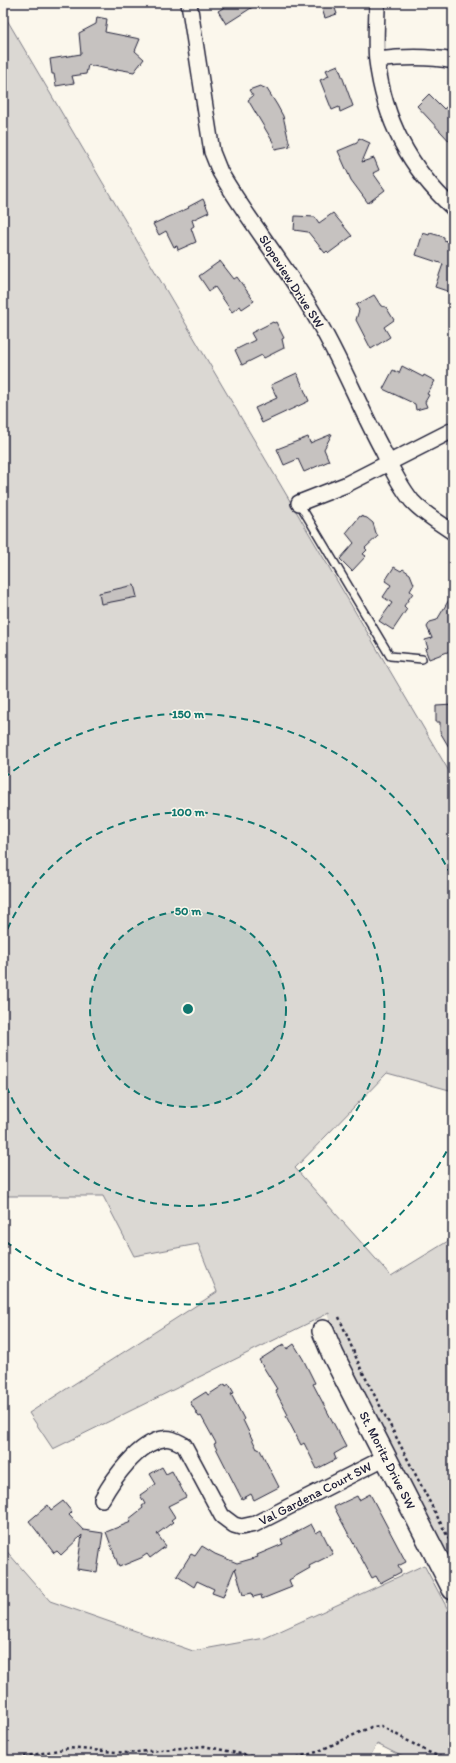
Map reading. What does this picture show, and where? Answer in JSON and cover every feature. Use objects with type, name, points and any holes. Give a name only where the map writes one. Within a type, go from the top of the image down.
[{"type":"street","name":"Slopeview Drive SW","points":[[189,3],[212,152],[220,172],[300,290],[316,317],[338,356],[368,425],[389,463],[413,501],[427,514],[453,532]]},
{"type":"street","points":[[377,3],[377,60],[387,110],[400,140],[425,180],[453,208]]},
{"type":"street","points":[[377,60],[414,57],[437,58],[453,61]]},
{"type":"street","points":[[299,503],[345,485],[453,430]]},
{"type":"street","name":"St. Moritz Drive SW","points":[[323,1331],[333,1355],[453,1589]]},
{"type":"street","name":"Val Gardena Court SW","points":[[102,1500],[112,1481],[127,1463],[151,1443],[165,1438],[175,1440],[184,1445],[222,1516],[234,1525],[241,1527],[255,1524],[386,1457]]},
{"type":"lane","points":[[299,503],[390,656],[422,659]]},
{"type":"path","points":[[339,1317],[361,1369],[453,1547]]},
{"type":"path","points":[[6,1760],[69,1748],[127,1753],[204,1746],[269,1760],[295,1758],[317,1752],[371,1726],[381,1726],[428,1752],[448,1760]]},
{"type":"shaded area","points":[[3,13],[453,778],[453,1091],[387,1073],[295,1168],[391,1276],[453,1238],[453,1566],[330,1326],[329,1313],[53,1449],[29,1413],[217,1292],[198,1244],[134,1256],[103,1196],[3,1196]]},
{"type":"shaded area","points":[[3,1547],[50,1601],[193,1651],[265,1638],[424,1565],[453,1619],[453,1760],[409,1760],[377,1744],[368,1760],[3,1760]]},
{"type":"building","points":[[231,3],[259,3],[226,24],[218,11]]},
{"type":"building","points":[[320,3],[333,3],[337,14],[325,18]]},
{"type":"building","points":[[97,17],[107,19],[105,32],[140,39],[135,51],[144,59],[134,72],[117,69],[117,71],[88,65],[86,74],[72,76],[74,83],[56,86],[54,74],[52,74],[50,59],[81,54],[79,33],[96,24]]},
{"type":"building","points":[[338,65],[353,106],[340,112],[339,107],[332,110],[320,80],[329,76],[326,70]]},
{"type":"building","points":[[260,86],[267,89],[283,116],[290,146],[275,149],[273,142],[248,100],[253,96],[249,90]]},
{"type":"building","points":[[429,94],[444,109],[453,101],[453,145],[417,106]]},
{"type":"building","points":[[359,138],[370,143],[362,162],[374,158],[379,170],[373,173],[385,190],[368,203],[351,180],[338,151],[357,143]]},
{"type":"building","points":[[203,199],[209,212],[192,220],[194,226],[191,228],[196,242],[178,250],[177,246],[174,247],[166,231],[159,235],[153,224],[189,208],[188,207]]},
{"type":"building","points":[[333,213],[352,236],[329,253],[327,251],[325,253],[308,232],[294,230],[295,216],[315,217],[319,223]]},
{"type":"building","points":[[423,233],[429,235],[430,233],[444,237],[444,240],[450,242],[453,240],[453,293],[435,287],[443,264],[416,255]]},
{"type":"building","points":[[220,261],[234,279],[237,277],[254,301],[242,309],[240,306],[232,312],[215,287],[209,291],[199,276]]},
{"type":"building","points":[[374,295],[381,306],[386,307],[394,320],[384,327],[390,337],[371,349],[356,320],[359,310],[356,305]]},
{"type":"building","points":[[273,322],[276,322],[284,338],[282,339],[284,348],[264,358],[262,355],[242,365],[235,350],[255,340],[251,333]]},
{"type":"building","points":[[402,366],[423,377],[424,375],[435,381],[427,394],[429,395],[425,402],[427,407],[416,410],[415,404],[383,389],[393,370],[399,373]]},
{"type":"building","points":[[297,373],[309,401],[262,423],[255,408],[277,398],[271,385]]},
{"type":"building","points":[[332,434],[324,449],[329,461],[304,472],[298,459],[284,465],[277,449],[308,437],[310,443]]},
{"type":"building","points":[[360,516],[367,518],[373,523],[378,536],[365,548],[367,550],[363,554],[366,556],[352,571],[340,559],[354,543],[346,533]]},
{"type":"building","points":[[394,567],[401,571],[403,569],[410,574],[414,584],[410,591],[413,593],[404,606],[407,609],[393,630],[379,621],[392,603],[383,597],[391,585],[385,581]]},
{"type":"building","points":[[134,585],[137,597],[101,604],[99,593]]},
{"type":"building","points":[[453,593],[453,646],[450,651],[429,659],[425,649],[428,648],[425,640],[432,638],[427,627],[430,622],[437,620]]},
{"type":"building","points":[[453,705],[453,754],[440,732],[440,722],[436,722],[436,706]]},
{"type":"building","points":[[284,1344],[287,1349],[294,1344],[303,1359],[315,1383],[313,1384],[346,1447],[334,1454],[336,1459],[317,1469],[304,1443],[301,1445],[286,1416],[288,1415],[275,1390],[277,1389],[259,1360]]},
{"type":"building","points":[[225,1384],[226,1386],[229,1384],[234,1393],[231,1394],[244,1419],[243,1420],[257,1449],[259,1448],[279,1487],[254,1500],[251,1494],[242,1499],[214,1444],[216,1443],[201,1416],[199,1417],[190,1402],[206,1392],[208,1395]]},
{"type":"building","points":[[162,1467],[166,1474],[172,1471],[186,1497],[168,1506],[175,1517],[171,1520],[173,1522],[157,1534],[166,1546],[150,1558],[147,1554],[119,1567],[106,1532],[131,1522],[129,1519],[143,1508],[142,1506],[145,1504],[140,1495],[156,1484],[150,1474]]},
{"type":"building","points":[[370,1494],[406,1562],[398,1566],[401,1572],[380,1583],[376,1576],[372,1578],[334,1507],[357,1496],[359,1500]]},
{"type":"building","points":[[63,1501],[72,1512],[69,1515],[83,1530],[103,1533],[97,1572],[77,1569],[82,1535],[61,1555],[57,1551],[54,1553],[29,1521],[48,1505],[51,1510]]},
{"type":"building","points":[[311,1524],[316,1533],[321,1530],[333,1554],[309,1566],[310,1568],[289,1580],[292,1587],[262,1599],[261,1595],[253,1597],[252,1593],[243,1595],[235,1568],[223,1597],[212,1593],[214,1589],[197,1581],[194,1587],[177,1576],[191,1554],[195,1556],[202,1546],[215,1554],[237,1563],[258,1557],[257,1555],[283,1544],[281,1540]]}]
